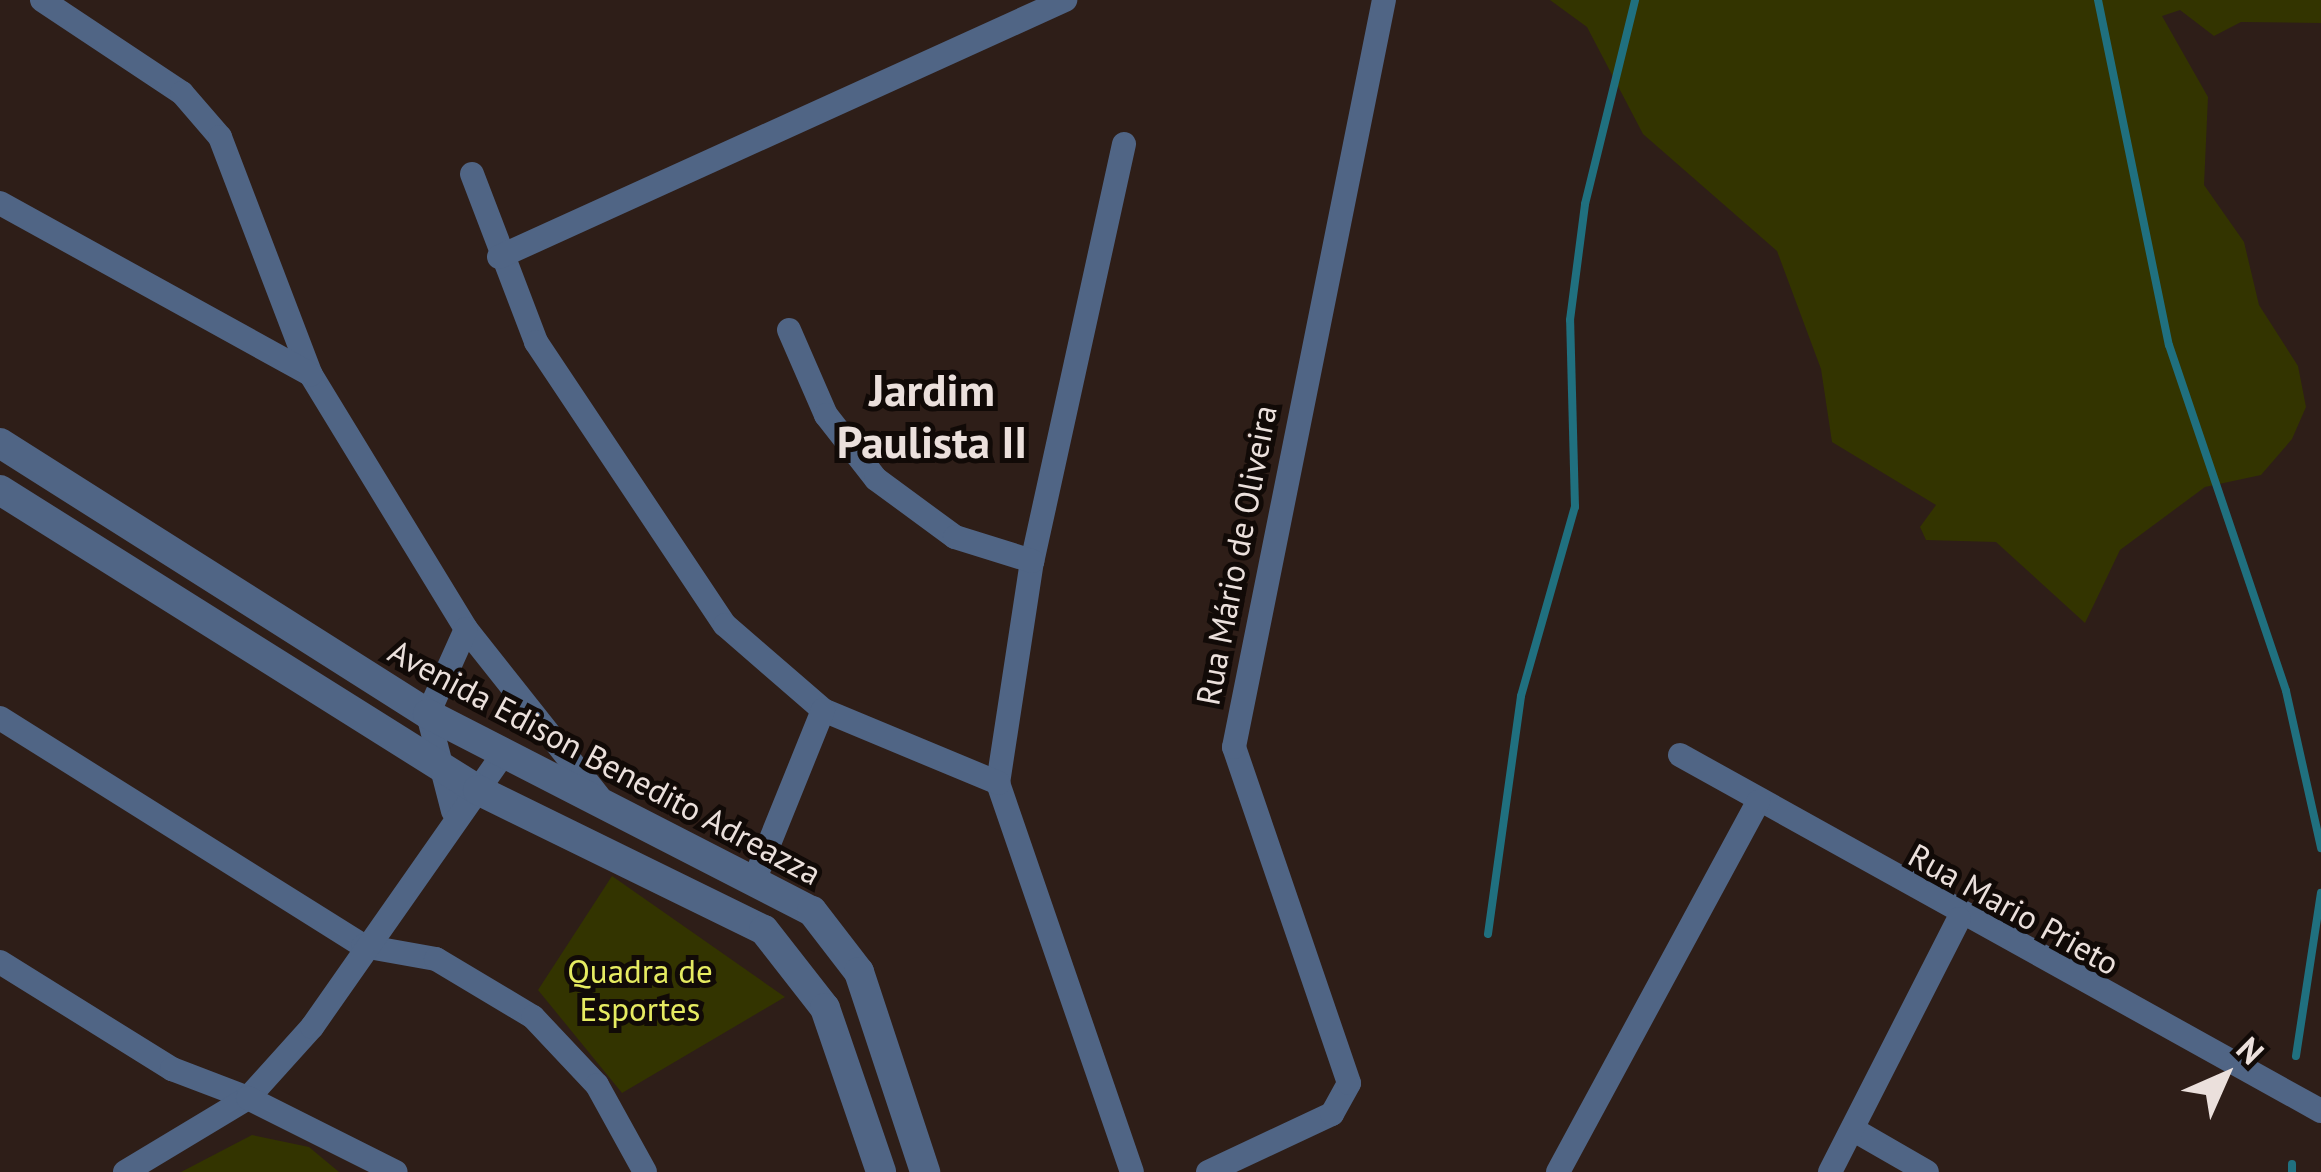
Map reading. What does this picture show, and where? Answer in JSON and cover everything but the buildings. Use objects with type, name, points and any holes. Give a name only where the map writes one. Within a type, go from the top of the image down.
[{"type":"street","points":[[42,0],[182,93],[220,137],[310,375],[466,629],[609,808]]},
{"type":"street","points":[[499,256],[1065,0]]},
{"type":"street","name":"Rua Mário de Oliveira","points":[[1208,1172],[1332,1114],[1349,1083],[1234,747],[1384,0]]},
{"type":"street","points":[[1124,144],[1032,561],[998,783],[1132,1172]]},
{"type":"street","points":[[472,174],[499,256],[608,466],[725,625],[824,710],[998,783]]},
{"type":"street","points":[[0,203],[310,375]]},
{"type":"street","points":[[789,329],[826,415],[876,479],[955,537],[1032,561]]},
{"type":"street","name":"Avenida Edison Benedito Adreazza","points":[[0,443],[428,714],[609,808],[756,876],[812,911],[859,972],[925,1172]]},
{"type":"street","points":[[0,490],[441,769],[764,930],[825,1008],[881,1172]]},
{"type":"street","points":[[453,811],[428,714],[466,629]]},
{"type":"street","points":[[756,876],[824,710]]},
{"type":"street","points":[[0,718],[363,946],[436,959],[533,1017],[597,1084],[645,1172]]},
{"type":"street","points":[[124,1172],[248,1098],[312,1027],[453,811],[478,790],[502,755]]},
{"type":"street","name":"Rua Mario Prieto","points":[[1680,755],[1959,919],[2321,1112]]},
{"type":"street","points":[[1558,1172],[1758,802]]},
{"type":"street","points":[[1830,1172],[1959,919]]},
{"type":"street","points":[[0,962],[172,1069],[248,1098],[396,1172]]},
{"type":"street","points":[[1854,1130],[1927,1172]]},
{"type":"green space","points":[[1550,0],[2321,0],[2321,23],[2241,22],[2214,36],[2180,10],[2162,16],[2208,97],[2204,185],[2244,242],[2259,305],[2298,366],[2306,407],[2292,439],[2261,475],[2205,487],[2120,550],[2085,623],[1996,542],[1926,540],[1920,527],[1936,505],[1832,442],[1821,369],[1777,251],[1643,134],[1587,27]]},
{"type":"green space","name":"Quadra de Esportes","points":[[612,876],[785,997],[622,1093],[538,990]]},
{"type":"green space","points":[[252,1135],[309,1147],[339,1172],[181,1172]]},
{"type":"waterway","points":[[1488,934],[1521,696],[1575,507],[1570,320],[1585,204],[1635,0]]},
{"type":"waterway","points":[[2098,0],[2169,345],[2286,691],[2321,848]]},
{"type":"waterway","points":[[2296,1056],[2321,893]]},
{"type":"waterway","points":[[2292,1164],[2292,1172]]},
{"type":"district","name":"Jardim Paulista II","points":[[932,416]]}]
